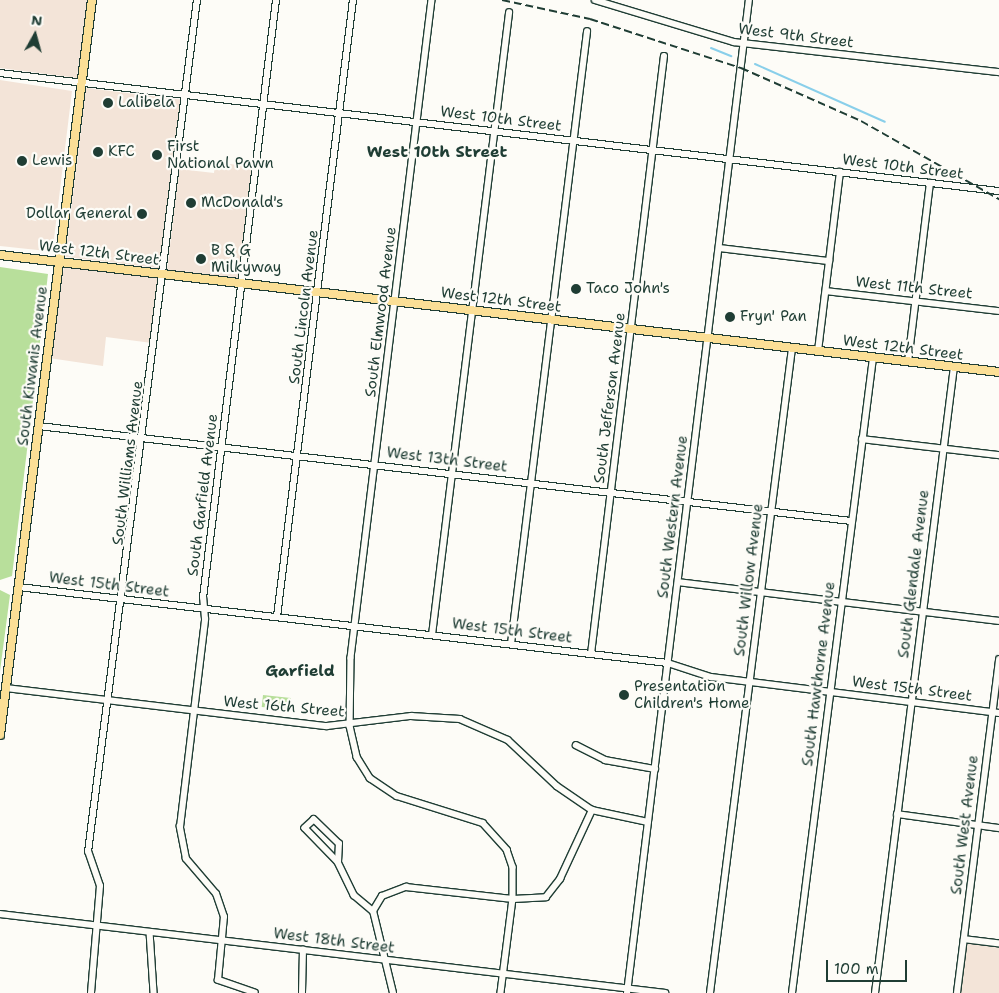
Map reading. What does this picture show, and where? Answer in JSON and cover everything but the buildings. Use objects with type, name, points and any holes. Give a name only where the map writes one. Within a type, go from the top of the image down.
[{"type":"main road","name":"South Kiwanis Avenue","points":[[0,735],[83,84],[92,0]]},
{"type":"main road","name":"West 12th Street","points":[[0,256],[999,372]]},
{"type":"street","name":"South Williams Avenue","points":[[97,925],[100,886],[88,852],[106,700],[144,438],[197,0]]},
{"type":"street","name":"South Garfield Avenue","points":[[255,993],[218,980],[224,917],[218,900],[186,859],[180,838],[221,446],[276,0]]},
{"type":"street","name":"South Lincoln Avenue","points":[[277,617],[354,0]]},
{"type":"street","name":"South Elmwood Avenue","points":[[432,0],[355,626],[350,726],[357,756],[370,778],[383,788],[474,818],[494,832],[511,857],[513,899],[503,974]]},
{"type":"street","name":"West 9th Street","points":[[595,0],[744,43],[999,72]]},
{"type":"street","name":"South Western Avenue","points":[[627,991],[720,248],[749,0]]},
{"type":"street","points":[[432,635],[509,14]]},
{"type":"street","points":[[512,644],[587,32]]},
{"type":"street","name":"South Jefferson Avenue","points":[[591,654],[664,56]]},
{"type":"street","name":"West 10th Street","points":[[0,73],[999,191]]},
{"type":"street","points":[[818,351],[840,172]]},
{"type":"street","points":[[908,362],[930,182]]},
{"type":"street","points":[[720,248],[829,261]]},
{"type":"street","name":"West 11th Street","points":[[826,291],[999,311]]},
{"type":"street","name":"South Willow Avenue","points":[[710,993],[748,681],[792,348]]},
{"type":"street","name":"South Hawthorne Avenue","points":[[792,993],[829,691],[873,358]]},
{"type":"street","name":"South Glendale Avenue","points":[[875,993],[910,702],[954,367]]},
{"type":"street","name":"West 13th Street","points":[[39,426],[851,521]]},
{"type":"street","points":[[862,439],[999,455]]},
{"type":"street","points":[[678,582],[999,621]]},
{"type":"street","name":"West 15th Street","points":[[19,587],[668,662],[707,676],[996,712]]},
{"type":"street","name":"South West Avenue","points":[[958,993],[979,825],[996,712],[999,660]]},
{"type":"street","name":"West 16th Street","points":[[6,688],[350,726],[431,716],[476,724],[508,740],[557,786],[592,810],[648,822]]},
{"type":"street","points":[[576,745],[605,760],[655,768]]},
{"type":"street","points":[[373,911],[382,896],[397,888],[536,900],[554,888],[592,810]]},
{"type":"street","points":[[897,814],[999,828]]},
{"type":"street","points":[[338,862],[339,844],[314,820],[305,828],[338,862],[348,888],[373,911],[393,993]]},
{"type":"street","name":"West 18th Street","points":[[0,914],[503,974],[627,991],[665,993]]},
{"type":"street","points":[[91,993],[97,925]]},
{"type":"street","points":[[150,932],[154,993]]},
{"type":"street","points":[[964,939],[999,943]]},
{"type":"street","points":[[302,993],[303,950]]},
{"type":"street","points":[[501,993],[503,974]]},
{"type":"shaded area","points":[[0,0],[87,0],[77,78],[0,68]]},
{"type":"shaded area","points":[[0,80],[72,91],[53,247],[47,251],[0,246]]},
{"type":"shaded area","points":[[86,88],[182,100],[162,269],[65,257]]},
{"type":"shaded area","points":[[215,162],[253,167],[239,279],[167,271],[179,169],[214,173]]},
{"type":"shaded area","points":[[64,267],[160,277],[152,343],[106,337],[103,366],[49,358]]},
{"type":"shaded area","points":[[964,939],[999,943],[999,993],[957,993]]},
{"type":"green space","points":[[0,267],[48,274],[12,576],[0,580]]},
{"type":"green space","points":[[0,590],[10,595],[0,671]]},
{"type":"green space","points":[[263,695],[291,698],[290,710],[262,707]]},
{"type":"waterway","points":[[711,48],[731,56]]},
{"type":"waterway","points":[[755,64],[885,122]]},
{"type":"railway","points":[[502,0],[590,19],[741,68],[861,121],[999,199]]},
{"type":"place","name":"Lalibela","points":[[108,103]]},
{"type":"place","name":"KFC","points":[[98,152]]},
{"type":"place","name":"First National Pawn","points":[[157,155]]},
{"type":"place","name":"Lewis","points":[[22,161]]},
{"type":"place","name":"McDonald's","points":[[191,203]]},
{"type":"place","name":"Dollar General","points":[[142,214]]},
{"type":"place","name":"B & G Milkyway","points":[[201,259]]},
{"type":"place","name":"Taco John's","points":[[576,289]]},
{"type":"place","name":"Fryn' Pan","points":[[730,317]]},
{"type":"place","name":"Presentation Children's Home","points":[[624,695]]},
{"type":"district","name":"West 10th Street","points":[[437,152]]},
{"type":"district","name":"Garfield","points":[[300,671]]}]
